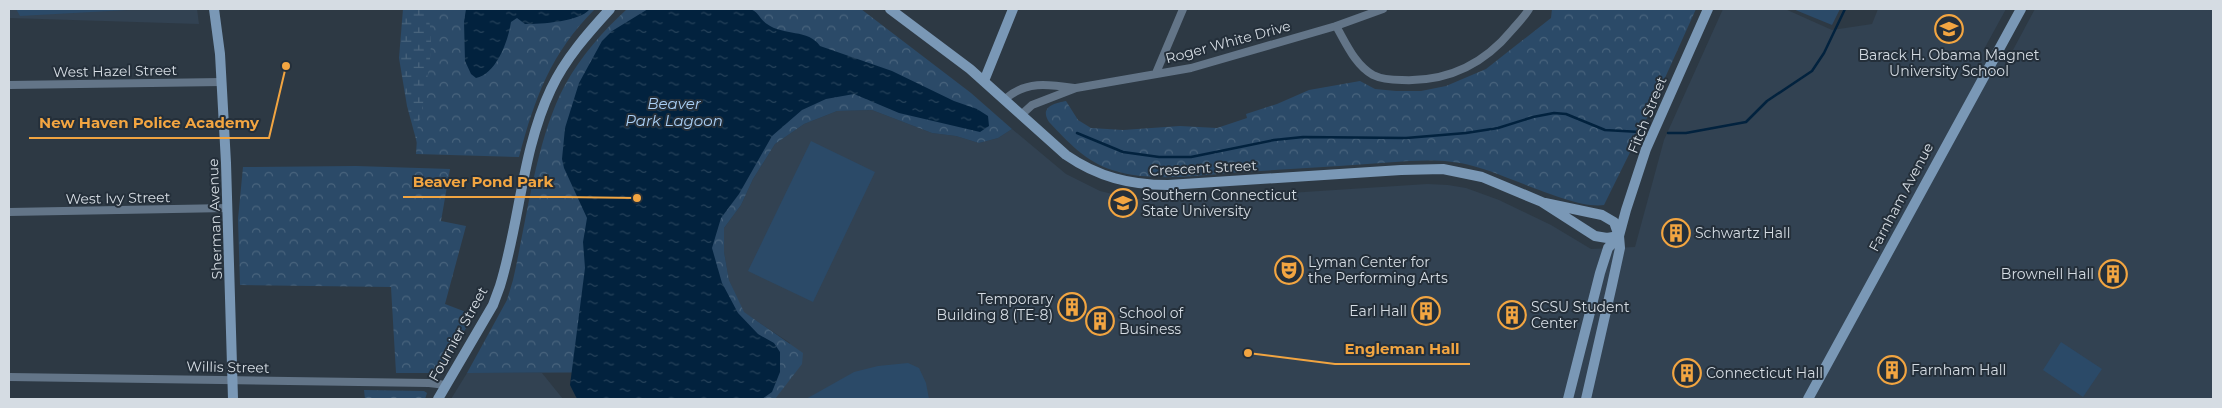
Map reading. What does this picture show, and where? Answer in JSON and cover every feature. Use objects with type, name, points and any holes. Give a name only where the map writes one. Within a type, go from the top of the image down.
[{"type":"main road","name":"Sherman Avenue","points":[[214,9],[222,82],[228,208],[233,399]]},
{"type":"main road","name":"Fournier Street","points":[[438,399],[493,305],[500,286],[538,123],[551,89],[568,59],[610,9]]},
{"type":"main road","name":"Crescent Street","points":[[890,9],[984,81],[1051,143],[1078,163],[1108,178],[1132,184],[1168,185],[1422,168],[1443,169],[1482,177],[1542,202],[1595,236],[1607,238],[1619,236],[1614,222],[1602,215],[1563,205],[1542,202]]},
{"type":"main road","points":[[984,81],[1013,9]]},
{"type":"main road","name":"Fitch Street","points":[[1586,399],[1620,248],[1619,236],[1646,149],[1708,9]]},
{"type":"main road","name":"Farnham Avenue","points":[[1808,399],[2020,9]]},
{"type":"main road","name":"Fitch Street","points":[[1568,399],[1600,273],[1608,248],[1619,236]]},
{"type":"street","points":[[1156,73],[1183,9]]},
{"type":"street","name":"Roger White Drive","points":[[1021,114],[1032,105],[1076,88],[1191,68],[1336,26],[1383,9]]},
{"type":"street","points":[[1336,26],[1358,62],[1373,75],[1393,80],[1418,81],[1441,77],[1462,70],[1483,58],[1502,42],[1529,9]]},
{"type":"street","name":"West Hazel Street","points":[[9,85],[222,82]]},
{"type":"street","name":"Roger White Drive","points":[[1005,99],[1016,90],[1031,86],[1076,88]]},
{"type":"street","name":"West Ivy Street","points":[[9,212],[228,208]]},
{"type":"street","name":"Willis Street","points":[[9,377],[233,379],[429,383],[446,385]]},
{"type":"shaded area","points":[[9,9],[197,9],[199,24],[9,18]]},
{"type":"shaded area","name":"Southern Connecticut State University","points":[[1723,9],[1785,9],[1832,30],[1872,24],[1878,9],[2006,9],[1983,51],[2006,63],[2035,9],[2213,9],[2213,399],[775,399],[790,343],[743,312],[729,280],[724,252],[724,228],[741,205],[753,179],[775,144],[804,124],[837,111],[872,110],[932,133],[956,136],[979,143],[998,138],[1012,129],[1066,174],[1100,191],[1133,199],[1181,200],[1427,184],[1448,185],[1466,188],[1499,200],[1551,225],[1591,249],[1635,247],[1664,140]]},
{"type":"shaded area","points":[[467,373],[542,373],[563,399],[451,399]]},
{"type":"green space","points":[[16,9],[145,9],[20,16]]},
{"type":"green space","points":[[403,9],[466,9],[417,143],[407,106],[399,58]]},
{"type":"green space","points":[[426,9],[595,9],[567,42],[546,77],[531,115],[519,157],[416,154],[418,122],[421,118],[431,49],[431,35]]},
{"type":"green space","name":"Beaver Park Lagoon","points":[[627,9],[861,9],[971,93],[1012,129],[998,138],[979,143],[956,136],[932,133],[872,110],[837,111],[804,124],[775,144],[753,179],[741,205],[724,228],[724,252],[729,280],[744,312],[803,353],[802,364],[775,399],[682,399],[683,372],[467,373],[507,300],[513,280],[539,154],[555,106],[571,74],[585,54],[609,26]]},
{"type":"green space","points":[[1552,9],[1696,9],[1646,120],[1604,205],[1576,202],[1487,170],[1465,164],[1441,161],[1409,161],[1176,177],[1128,174],[1093,162],[1063,137],[1046,117],[1047,109],[1057,103],[1066,101],[1078,120],[1091,128],[1123,130],[1180,126],[1217,128],[1247,118],[1246,114],[1277,104],[1309,90],[1360,81],[1375,89],[1396,91],[1421,91],[1446,86],[1486,69],[1551,18]]},
{"type":"green space","points":[[1793,9],[1840,9],[1832,25]]},
{"type":"green space","points":[[811,141],[875,172],[813,302],[748,271]]},
{"type":"green space","points":[[356,166],[450,169],[441,221],[466,226],[445,304],[474,315],[439,373],[396,373],[391,287],[240,285],[238,219],[243,167]]},
{"type":"green space","points":[[2061,342],[2102,369],[2083,397],[2043,370]]},
{"type":"green space","points":[[908,363],[919,368],[926,383],[929,399],[806,399],[854,372],[878,366]]},
{"type":"green space","points":[[364,390],[424,391],[427,393],[425,399],[365,399]]},
{"type":"water","points":[[466,9],[590,9],[577,17],[550,23],[525,24],[517,18],[511,22],[504,47],[496,63],[490,70],[476,78],[471,74],[465,61],[464,22]]},
{"type":"water","name":"Beaver Park Lagoon","points":[[648,9],[749,9],[757,13],[764,22],[773,28],[809,37],[820,46],[892,71],[954,101],[977,109],[988,116],[989,126],[980,132],[899,113],[854,94],[826,99],[802,110],[772,136],[739,194],[721,218],[712,248],[722,283],[738,313],[758,334],[774,343],[780,352],[780,372],[772,392],[762,399],[577,399],[570,385],[585,268],[583,242],[587,218],[564,168],[562,159],[565,128],[579,83],[602,41],[612,31]]},
{"type":"waterway","points":[[1668,133],[1686,133],[1746,122],[1767,101],[1812,71],[1824,53],[1845,9]]},
{"type":"waterway","points":[[1077,133],[1123,152],[1159,157],[1191,157],[1274,140],[1303,137],[1406,138],[1466,133],[1498,128],[1533,117],[1554,113],[1566,114],[1605,130],[1640,132]]},
{"type":"place","name":"Barack H. Obama Magnet University School","points":[[1949,29]]},
{"type":"place","name":"New Haven Police Academy","points":[[286,66]]},
{"type":"place","name":"Beaver Pond Park","points":[[637,198]]},
{"type":"place","name":"Southern Connecticut State University","points":[[1123,203]]},
{"type":"place","name":"Schwartz Hall","points":[[1676,233]]},
{"type":"place","name":"Lyman Center for the Performing Arts","points":[[1289,270]]},
{"type":"place","name":"Brownell Hall","points":[[2113,274]]},
{"type":"place","name":"Temporary Building 8 (TE-8)","points":[[1072,307]]},
{"type":"place","name":"Earl Hall","points":[[1426,311]]},
{"type":"place","name":"SCSU Student Center","points":[[1512,315]]},
{"type":"place","name":"School of Business","points":[[1100,321]]},
{"type":"place","name":"Engleman Hall","points":[[1248,353]]},
{"type":"place","name":"Farnham Hall","points":[[1892,370]]},
{"type":"place","name":"Connecticut Hall","points":[[1687,373]]}]
